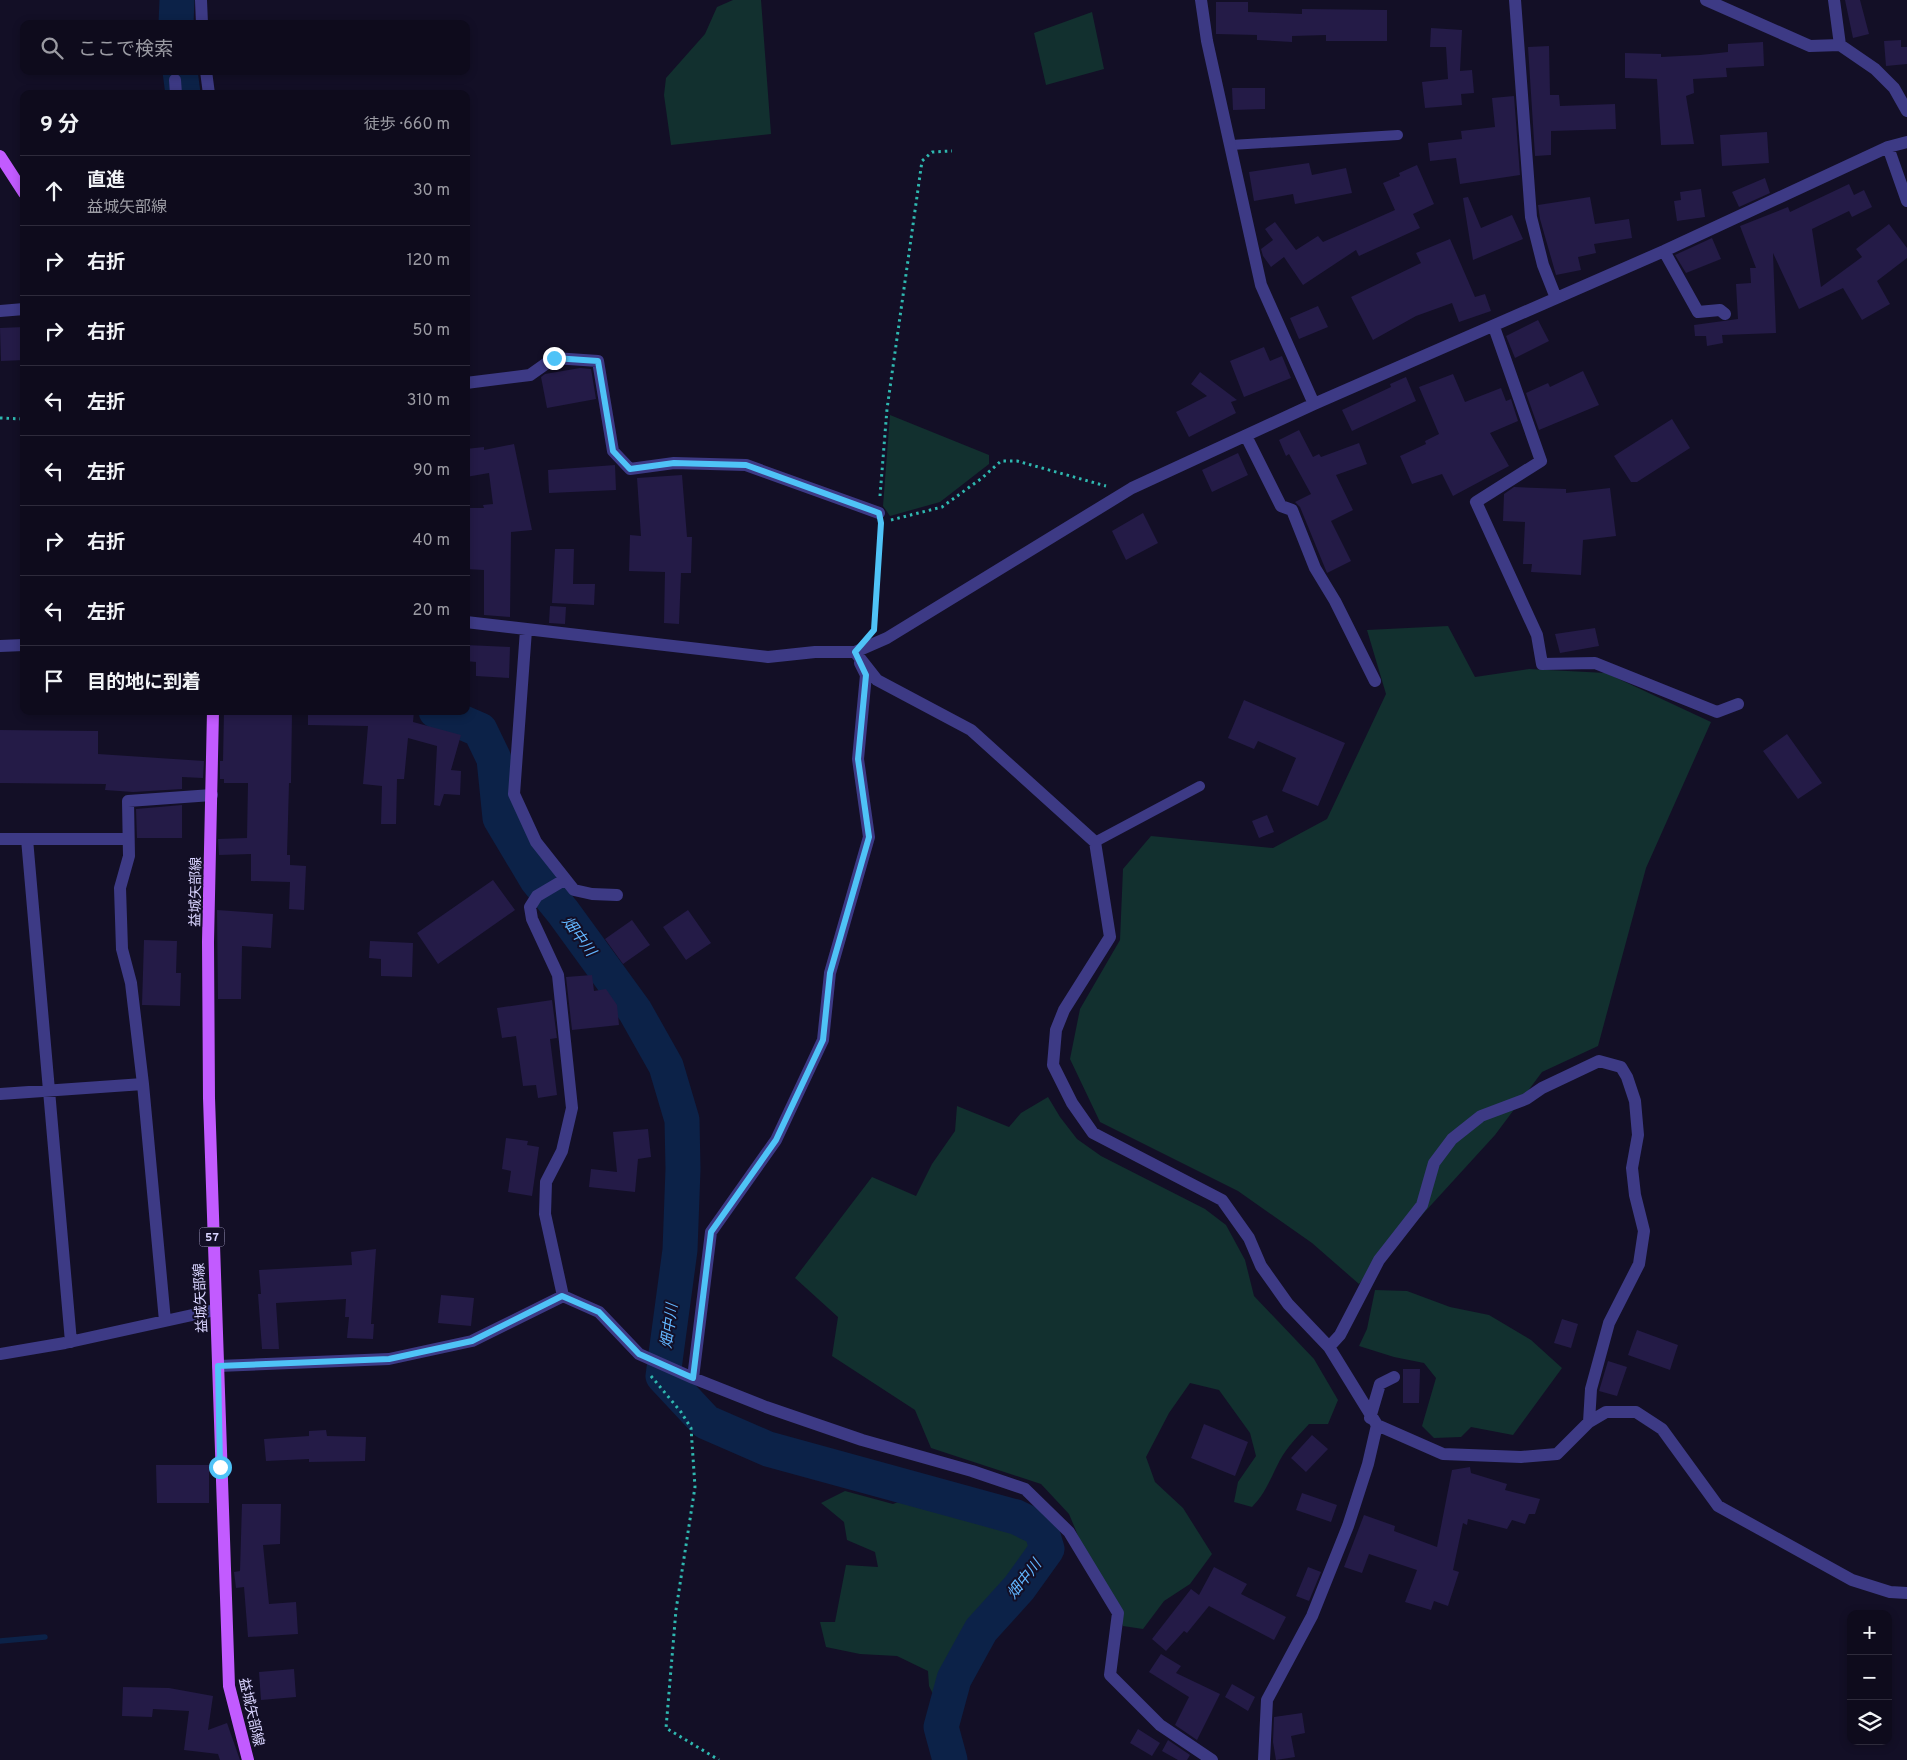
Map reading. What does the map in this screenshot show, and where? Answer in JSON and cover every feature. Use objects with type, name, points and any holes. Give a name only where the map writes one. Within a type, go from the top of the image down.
[{"type":"main road","points":[[0,156],[20,187]]},
{"type":"main road","name":"益城矢部線","points":[[213,715],[209,1098],[215,1310],[229,1686],[248,1760]]},
{"type":"street","points":[[201,0],[202,20]]},
{"type":"street","points":[[1201,0],[1207,41],[1261,285],[1314,404]]},
{"type":"street","points":[[1515,0],[1531,217],[1543,265],[1556,298]]},
{"type":"street","points":[[1706,0],[1810,46],[1840,45],[1875,69],[1894,88],[1907,111]]},
{"type":"street","points":[[1834,0],[1840,45]]},
{"type":"street","points":[[207,75],[208,90]]},
{"type":"street","points":[[175,80],[176,90]]},
{"type":"street","points":[[470,623],[768,657],[815,652],[855,652],[887,638],[912,624],[1132,488],[1314,404],[1494,327],[1664,251],[1888,147],[1907,142]]},
{"type":"street","points":[[1888,147],[1907,202]]},
{"type":"street","points":[[1664,251],[1698,312],[1720,310],[1725,314]]},
{"type":"street","points":[[0,311],[20,309]]},
{"type":"street","points":[[1494,327],[1541,461],[1476,502],[1537,635],[1542,664],[1595,663],[1717,712],[1738,704]]},
{"type":"street","points":[[470,382],[530,375],[554,358],[598,361],[613,451],[630,469],[674,463],[746,465],[880,518]]},
{"type":"street","points":[[1246,436],[1281,506],[1292,510],[1315,568],[1335,602],[1375,681]]},
{"type":"street","points":[[526,630],[514,794],[536,842],[561,882],[574,890],[617,896]]},
{"type":"street","points":[[0,646],[20,645]]},
{"type":"street","points":[[855,652],[877,680],[971,730],[1095,842],[1110,937],[1064,1010],[1056,1030],[1053,1065],[1072,1103],[1093,1133],[1222,1200],[1249,1238],[1262,1266],[1288,1304],[1329,1347],[1374,1422],[1442,1454],[1521,1457],[1557,1454],[1590,1422],[1606,1412],[1636,1412],[1662,1429],[1718,1506],[1852,1580],[1890,1592],[1907,1593]]},
{"type":"street","points":[[689,1376],[711,1232],[776,1140],[823,1040],[830,973],[869,837],[858,759],[866,675],[855,652]]},
{"type":"street","points":[[165,1321],[143,1084],[131,983],[122,950],[120,888],[129,856],[128,801],[212,795]]},
{"type":"street","points":[[0,839],[128,839]]},
{"type":"street","points":[[27,839],[71,1342]]},
{"type":"street","points":[[561,882],[537,896],[530,907],[532,919],[558,975],[572,1108],[562,1151],[546,1182],[545,1214],[562,1296]]},
{"type":"street","points":[[1329,1347],[1340,1335],[1379,1260],[1422,1205],[1434,1163],[1452,1139],[1480,1116],[1526,1099],[1542,1088],[1599,1061],[1621,1067],[1628,1077],[1635,1101],[1638,1135],[1632,1168],[1635,1195],[1644,1231],[1639,1264],[1609,1323],[1591,1389],[1590,1422]]},
{"type":"street","points":[[0,1094],[143,1084]]},
{"type":"street","points":[[218,1366],[389,1359],[472,1341],[562,1296],[599,1312],[639,1354],[689,1376],[766,1407],[862,1440],[972,1471],[1025,1489],[1069,1532],[1118,1613],[1110,1675],[1160,1725],[1212,1760]]},
{"type":"street","points":[[0,1354],[71,1342],[215,1310]]},
{"type":"street","points":[[1264,1760],[1267,1700],[1312,1616],[1338,1553],[1368,1464],[1380,1384],[1394,1377]]},
{"type":"lane","points":[[1231,144],[1398,135]]},
{"type":"lane","points":[[1095,842],[1200,786]]},
{"type":"path","points":[[874,630],[887,409],[922,161],[932,152],[952,151]]},
{"type":"path","points":[[0,418],[20,419]]},
{"type":"path","points":[[880,518],[942,507],[982,478],[1001,461],[1017,461],[1111,488],[1132,488]]},
{"type":"path","points":[[639,1354],[652,1379],[681,1412],[691,1428],[694,1458],[695,1487],[676,1610],[666,1728],[719,1760]]},
{"type":"green space","points":[[733,0],[761,0],[771,134],[671,145],[664,95],[666,78],[705,34],[717,7]]},
{"type":"green space","points":[[1092,12],[1104,69],[1046,85],[1034,33]]},
{"type":"green space","points":[[890,415],[989,455],[989,464],[940,502],[890,516],[883,506]]},
{"type":"green space","points":[[1448,626],[1475,677],[1529,669],[1606,673],[1711,722],[1646,868],[1598,1046],[1542,1072],[1495,1135],[1359,1284],[1312,1243],[1238,1191],[1100,1122],[1070,1059],[1080,1009],[1120,940],[1123,869],[1151,836],[1273,848],[1327,819],[1386,694],[1367,630]]},
{"type":"green space","points":[[1048,1097],[1077,1139],[1101,1156],[1205,1209],[1226,1225],[1245,1260],[1254,1296],[1314,1359],[1338,1400],[1328,1424],[1309,1424],[1290,1446],[1280,1460],[1265,1490],[1252,1507],[1234,1502],[1238,1482],[1256,1456],[1250,1433],[1219,1390],[1190,1383],[1169,1413],[1146,1457],[1155,1482],[1183,1508],[1212,1554],[1190,1584],[1164,1601],[1143,1629],[1123,1626],[1114,1600],[1082,1545],[1069,1514],[1041,1484],[931,1448],[915,1410],[832,1356],[838,1317],[795,1278],[872,1177],[916,1196],[932,1164],[955,1131],[957,1106],[1009,1127],[1021,1113]]},
{"type":"green space","points":[[1375,1290],[1407,1291],[1450,1307],[1489,1315],[1531,1340],[1562,1368],[1513,1435],[1471,1427],[1461,1437],[1434,1438],[1422,1426],[1436,1378],[1424,1363],[1394,1357],[1359,1346],[1367,1329]]},
{"type":"green space","points":[[845,1491],[893,1504],[915,1496],[1015,1522],[1036,1532],[1039,1549],[993,1605],[961,1649],[952,1664],[943,1687],[935,1698],[929,1686],[928,1671],[897,1656],[860,1654],[826,1647],[820,1622],[835,1622],[846,1565],[878,1567],[875,1552],[847,1540],[844,1522],[821,1503]]},
{"type":"building","points":[[1845,0],[1860,0],[1869,34],[1853,38]]},
{"type":"building","points":[[1216,2],[1248,2],[1248,12],[1302,14],[1302,9],[1387,10],[1387,41],[1326,41],[1326,35],[1292,36],[1292,42],[1257,40],[1257,35],[1216,34]]},
{"type":"building","points":[[1431,28],[1462,30],[1460,71],[1472,70],[1474,93],[1461,94],[1462,105],[1425,108],[1422,82],[1448,79],[1446,47],[1430,47]]},
{"type":"building","points":[[1901,40],[1901,47],[1907,47],[1907,64],[1886,66],[1884,41]]},
{"type":"building","points":[[1763,42],[1764,66],[1726,68],[1727,77],[1693,79],[1694,93],[1686,96],[1694,144],[1661,145],[1657,79],[1625,78],[1625,53],[1661,54],[1661,57],[1700,55],[1728,52],[1728,44]]},
{"type":"building","points":[[1549,46],[1550,95],[1559,95],[1560,106],[1615,104],[1616,129],[1551,131],[1551,155],[1535,156],[1528,47]]},
{"type":"building","points":[[1232,88],[1265,88],[1265,109],[1233,110]]},
{"type":"building","points":[[1514,96],[1520,175],[1460,184],[1456,158],[1430,161],[1428,143],[1462,139],[1461,131],[1495,127],[1492,98]]},
{"type":"building","points":[[1767,132],[1769,163],[1722,166],[1720,135]]},
{"type":"building","points":[[1309,163],[1312,175],[1346,168],[1352,193],[1295,204],[1293,194],[1254,201],[1249,172]]},
{"type":"building","points":[[1417,165],[1434,204],[1413,214],[1420,228],[1359,256],[1356,250],[1303,285],[1284,257],[1271,267],[1263,256],[1261,249],[1273,240],[1265,229],[1275,222],[1296,250],[1318,236],[1323,242],[1395,210],[1383,183],[1400,176],[1399,173]]},
{"type":"building","points":[[1765,178],[1770,193],[1739,207],[1732,192]]},
{"type":"building","points":[[1849,184],[1854,195],[1864,190],[1872,207],[1852,217],[1849,211],[1812,229],[1821,287],[1862,257],[1856,249],[1889,224],[1907,248],[1907,258],[1877,281],[1890,304],[1862,320],[1843,288],[1799,309],[1773,253],[1776,333],[1722,335],[1723,343],[1707,346],[1706,336],[1695,336],[1694,325],[1738,319],[1736,284],[1751,283],[1750,268],[1756,268],[1740,226],[1788,207],[1790,212]]},
{"type":"building","points":[[1701,189],[1705,217],[1677,221],[1674,201],[1681,200],[1680,192]]},
{"type":"building","points":[[1468,197],[1481,228],[1512,215],[1523,239],[1473,260],[1463,198]]},
{"type":"building","points":[[1590,197],[1595,224],[1629,219],[1632,238],[1594,244],[1596,253],[1578,257],[1581,270],[1556,275],[1540,219],[1538,205]]},
{"type":"building","points":[[1712,238],[1721,259],[1686,273],[1675,255]]},
{"type":"building","points":[[1450,239],[1475,297],[1485,294],[1491,311],[1459,322],[1452,303],[1416,316],[1373,340],[1351,297],[1421,263],[1416,253]]},
{"type":"building","points":[[1318,306],[1328,327],[1299,339],[1290,318]]},
{"type":"building","points":[[1538,320],[1549,341],[1515,358],[1506,336]]},
{"type":"building","points":[[20,327],[20,360],[1,361],[0,328]]},
{"type":"building","points":[[1264,347],[1270,361],[1282,356],[1291,378],[1244,397],[1230,361]]},
{"type":"building","points":[[580,368],[591,369],[596,399],[547,408],[541,377],[545,374]]},
{"type":"building","points":[[1583,371],[1599,405],[1539,430],[1526,393],[1548,383],[1550,387]]},
{"type":"building","points":[[1200,372],[1237,400],[1231,402],[1236,413],[1189,437],[1176,412],[1207,396],[1191,384]]},
{"type":"building","points":[[1453,374],[1465,402],[1501,388],[1506,401],[1511,399],[1518,421],[1490,433],[1509,466],[1453,496],[1442,474],[1412,484],[1400,456],[1426,444],[1425,441],[1439,434],[1419,387]]},
{"type":"building","points":[[1406,377],[1416,401],[1352,431],[1342,410],[1391,387],[1390,384]]},
{"type":"building","points":[[1672,419],[1690,448],[1637,482],[1631,482],[1614,456]]},
{"type":"building","points":[[1299,430],[1313,457],[1319,454],[1321,457],[1359,443],[1367,464],[1336,475],[1353,510],[1331,521],[1351,561],[1327,573],[1300,507],[1295,502],[1311,494],[1289,454],[1286,456],[1279,440]]},
{"type":"building","points":[[514,444],[532,530],[511,532],[510,617],[484,615],[484,570],[470,569],[470,508],[484,508],[483,505],[493,504],[489,473],[470,476],[470,449],[484,447],[484,450]]},
{"type":"building","points":[[1238,453],[1248,475],[1212,492],[1202,470]]},
{"type":"building","points":[[615,465],[616,490],[549,493],[548,470]]},
{"type":"building","points":[[682,475],[687,537],[692,537],[691,573],[681,573],[679,624],[664,623],[665,572],[629,571],[630,535],[641,536],[637,478]]},
{"type":"building","points":[[1514,487],[1566,489],[1566,493],[1610,488],[1616,536],[1583,540],[1581,575],[1531,572],[1532,564],[1523,564],[1525,522],[1503,521],[1504,494]]},
{"type":"building","points":[[1143,513],[1158,543],[1126,560],[1112,531]]},
{"type":"building","points":[[555,549],[574,549],[573,584],[595,584],[594,605],[552,603]]},
{"type":"building","points":[[550,606],[566,607],[565,624],[549,623]]},
{"type":"building","points":[[1595,628],[1599,646],[1560,653],[1555,634]]},
{"type":"building","points":[[470,645],[510,647],[509,678],[476,676],[476,662],[470,661]]},
{"type":"building","points":[[1244,700],[1345,743],[1318,806],[1282,791],[1296,758],[1258,741],[1254,749],[1228,738]]},
{"type":"building","points":[[224,715],[292,715],[287,855],[290,855],[290,865],[306,866],[304,910],[289,909],[290,882],[251,881],[251,854],[219,855],[218,839],[247,838],[248,783],[224,783],[224,779],[220,779],[220,761],[223,761]]},
{"type":"building","points":[[308,715],[414,715],[413,722],[461,735],[451,770],[461,771],[460,795],[444,794],[440,806],[434,805],[437,746],[408,738],[404,779],[397,779],[396,824],[381,824],[382,786],[363,784],[368,726],[308,725]]},
{"type":"building","points":[[0,730],[98,731],[98,754],[204,761],[203,778],[182,777],[182,789],[133,792],[105,790],[106,784],[0,783]]},
{"type":"building","points":[[1787,734],[1822,783],[1798,799],[1763,751]]},
{"type":"building","points":[[182,805],[182,838],[137,838],[136,809]]},
{"type":"building","points":[[1267,815],[1274,832],[1259,838],[1252,821]]},
{"type":"building","points":[[493,880],[515,910],[438,964],[417,933]]},
{"type":"building","points":[[217,910],[273,914],[271,948],[242,946],[241,999],[218,999]]},
{"type":"building","points":[[688,910],[711,943],[686,960],[663,927]]},
{"type":"building","points":[[632,920],[650,945],[623,964],[605,939]]},
{"type":"building","points":[[144,940],[177,941],[176,973],[181,973],[180,1006],[142,1005]]},
{"type":"building","points":[[370,941],[413,943],[412,977],[381,976],[381,959],[369,958]]},
{"type":"building","points":[[592,975],[594,991],[606,989],[617,1005],[619,1025],[572,1030],[566,977]]},
{"type":"building","points":[[552,1000],[557,1038],[550,1039],[557,1095],[538,1098],[536,1085],[523,1086],[516,1036],[502,1038],[497,1008]]},
{"type":"building","points":[[648,1129],[651,1157],[638,1159],[635,1192],[589,1187],[591,1169],[617,1172],[613,1132]]},
{"type":"building","points":[[506,1138],[528,1141],[527,1145],[539,1147],[532,1196],[508,1192],[511,1171],[502,1169]]},
{"type":"building","points":[[376,1249],[371,1324],[374,1324],[373,1339],[347,1338],[349,1317],[345,1317],[346,1299],[276,1303],[279,1349],[262,1349],[258,1294],[261,1294],[259,1270],[352,1265],[351,1252]]},
{"type":"building","points":[[441,1295],[474,1298],[471,1326],[438,1323]]},
{"type":"building","points":[[1562,1319],[1578,1324],[1571,1348],[1554,1343]]},
{"type":"building","points":[[1637,1330],[1678,1345],[1670,1370],[1628,1355]]},
{"type":"building","points":[[1608,1361],[1627,1367],[1617,1396],[1599,1391]]},
{"type":"building","points":[[1403,1369],[1420,1369],[1419,1403],[1403,1403]]},
{"type":"building","points":[[1204,1424],[1248,1442],[1235,1476],[1191,1458]]},
{"type":"building","points":[[326,1430],[327,1436],[366,1437],[365,1461],[309,1462],[309,1459],[266,1461],[264,1439],[309,1436],[309,1431]]},
{"type":"building","points":[[1312,1435],[1328,1449],[1306,1472],[1291,1458]]},
{"type":"building","points":[[156,1465],[209,1465],[209,1503],[157,1503]]},
{"type":"building","points":[[1470,1467],[1471,1473],[1507,1484],[1505,1490],[1540,1499],[1535,1514],[1529,1514],[1525,1524],[1512,1520],[1507,1529],[1468,1519],[1467,1525],[1463,1523],[1453,1570],[1459,1572],[1448,1606],[1434,1601],[1431,1610],[1405,1602],[1417,1570],[1369,1554],[1362,1573],[1344,1567],[1364,1515],[1395,1526],[1394,1531],[1437,1547],[1452,1470]]},
{"type":"building","points":[[1302,1493],[1337,1505],[1331,1522],[1296,1510]]},
{"type":"building","points":[[242,1504],[281,1504],[280,1544],[263,1545],[269,1604],[296,1602],[298,1634],[248,1637],[244,1587],[236,1588],[234,1572],[240,1571]]},
{"type":"building","points":[[1214,1567],[1247,1584],[1241,1594],[1286,1617],[1274,1640],[1209,1606],[1187,1633],[1184,1631],[1166,1651],[1152,1639],[1191,1589],[1199,1595]]},
{"type":"building","points":[[1308,1567],[1321,1572],[1309,1601],[1296,1596]]},
{"type":"building","points":[[1161,1654],[1181,1666],[1176,1673],[1220,1694],[1197,1740],[1175,1725],[1189,1697],[1149,1672]]},
{"type":"building","points":[[294,1669],[296,1697],[261,1700],[259,1672]]},
{"type":"building","points":[[1232,1684],[1255,1697],[1248,1711],[1225,1697]]},
{"type":"building","points":[[123,1687],[169,1688],[213,1696],[208,1730],[227,1723],[240,1760],[220,1760],[218,1754],[184,1750],[189,1711],[153,1709],[152,1717],[122,1716]]},
{"type":"building","points":[[1302,1713],[1305,1733],[1291,1736],[1295,1757],[1276,1760],[1273,1742],[1274,1717]]},
{"type":"building","points":[[1138,1729],[1160,1743],[1152,1756],[1130,1743]]},
{"type":"building","points":[[1168,1740],[1190,1755],[1187,1760],[1178,1760],[1162,1751]]},
{"type":"waterway","name":"畑中川","points":[[176,20],[177,0]]},
{"type":"waterway","name":"畑中川","points":[[181,75],[182,90]]},
{"type":"waterway","name":"畑中川","points":[[445,715],[480,730],[494,759],[500,818],[537,880],[563,912],[635,1011],[666,1066],[682,1120],[683,1169],[680,1250],[663,1376],[706,1422],[768,1449],[1016,1517],[1041,1529],[1047,1549],[1019,1588],[981,1630],[954,1679],[941,1727],[950,1760]]},
{"type":"waterway","points":[[0,1641],[45,1637]]},
{"type":"route","points":[[220,1467],[218,1366],[389,1359],[472,1341],[562,1296],[599,1312],[639,1354],[693,1378],[711,1232],[776,1140],[823,1040],[830,973],[869,837],[858,759],[866,675],[855,652],[874,630],[881,523],[879,513],[746,465],[674,463],[630,469],[613,451],[598,361],[554,358]]}]
